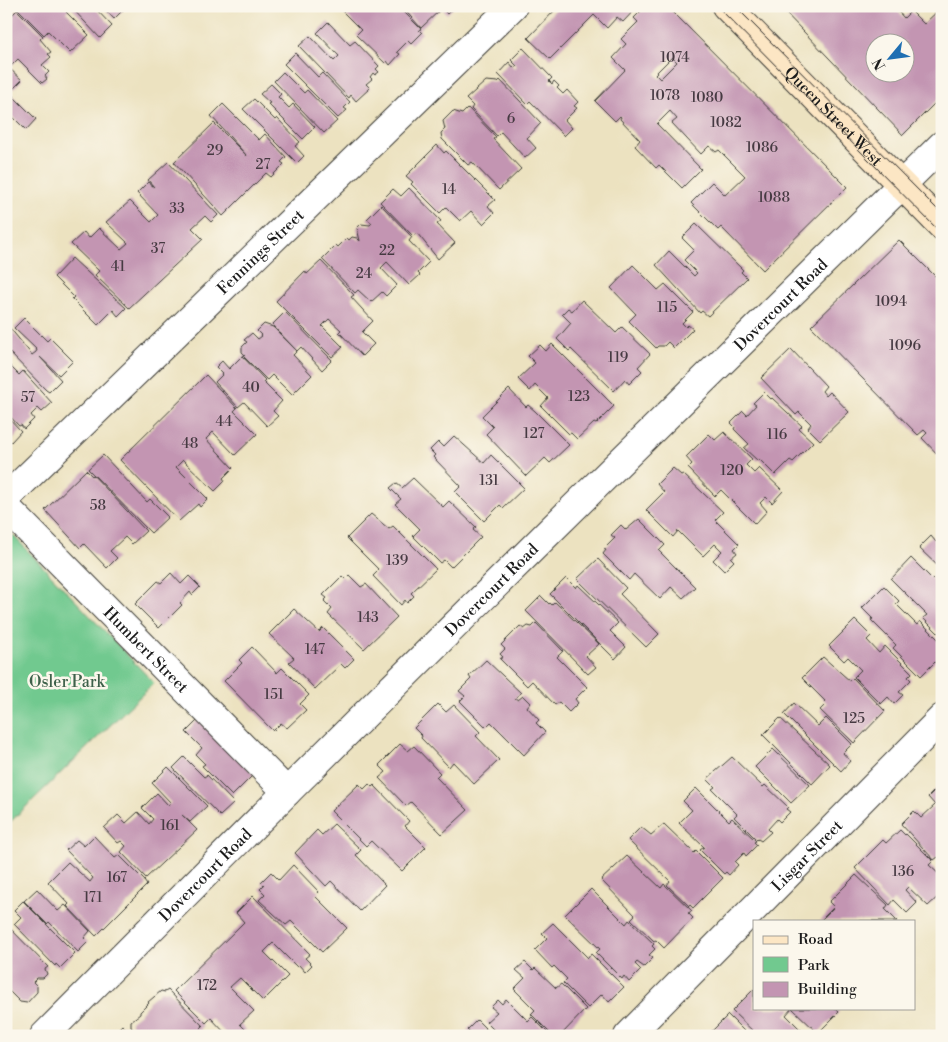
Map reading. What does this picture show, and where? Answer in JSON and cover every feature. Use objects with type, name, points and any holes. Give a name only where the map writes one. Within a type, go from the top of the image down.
[{"type":"main road","name":"Queen Street West","points":[[726,6],[942,226]]},
{"type":"street","name":"Fennings Street","points":[[6,498],[506,14]]},
{"type":"street","name":"Dovercourt Road","points":[[44,1036],[544,536],[942,145]]},
{"type":"street","name":"Humbert Street","points":[[6,507],[287,792]]},
{"type":"street","name":"Lisgar Street","points":[[628,1036],[942,718]]},
{"type":"green space","name":"Osler Park","points":[[6,528],[154,683],[6,826]]},
{"type":"building","points":[[19,6],[68,6],[70,8],[66,12],[89,35],[70,53],[48,31],[44,35],[18,9]]},
{"type":"building","points":[[70,6],[93,6],[112,26],[100,38]]},
{"type":"building","points":[[102,6],[127,6],[114,19]]},
{"type":"building","points":[[337,6],[398,6],[421,29],[419,30],[422,33],[411,44],[408,41],[397,52],[400,54],[390,65],[387,61],[385,63],[356,35],[361,30]]},
{"type":"building","points":[[401,6],[455,6],[447,14],[442,8],[421,28]]},
{"type":"building","points":[[559,6],[638,6],[623,22],[617,17],[607,28],[594,15],[550,59],[528,38]]},
{"type":"building","points":[[646,6],[667,6],[847,187],[763,270],[721,227],[718,230],[691,203],[712,182],[725,195],[745,176],[719,150],[716,152],[709,146],[701,154],[672,123],[677,119],[670,111],[657,124],[701,169],[682,188],[659,165],[656,168],[635,146],[640,140],[620,119],[620,116],[615,121],[595,101],[625,70],[613,58],[626,44],[621,39],[638,22],[634,18]],"holes":[[[672,57],[677,62],[660,79],[655,74]]]},
{"type":"building","points":[[779,6],[887,6],[889,9],[893,6],[904,18],[911,11],[924,24],[942,7],[942,96],[903,135]]},
{"type":"building","points":[[17,10],[43,36],[40,39],[51,52],[48,54],[51,57],[42,65],[49,72],[45,76],[47,79],[42,83],[18,59],[9,68],[22,80],[12,90],[6,84],[6,21]]},
{"type":"building","points":[[328,22],[350,45],[355,41],[379,66],[376,69],[379,72],[375,75],[373,73],[370,77],[372,79],[366,84],[370,88],[356,101],[351,95],[349,98],[299,46],[310,36],[334,61],[339,56],[317,33]]},
{"type":"building","points":[[523,48],[552,78],[549,81],[552,84],[554,81],[559,86],[557,88],[563,94],[567,90],[578,102],[574,106],[577,108],[565,120],[572,128],[564,136],[530,101],[527,104],[498,74],[509,62],[514,68],[517,66],[511,60]]},
{"type":"building","points":[[295,53],[318,77],[322,73],[350,102],[344,108],[347,110],[338,118],[284,64]]},
{"type":"building","points":[[283,72],[304,93],[307,90],[337,121],[324,133],[274,81]]},
{"type":"building","points":[[500,80],[541,123],[527,138],[536,148],[525,158],[501,132],[497,136],[471,109],[473,106],[466,99],[486,81],[498,82]]},
{"type":"building","points":[[271,84],[281,94],[278,97],[289,108],[293,104],[315,127],[303,139],[260,94]]},
{"type":"building","points":[[6,89],[36,119],[26,130],[13,117],[10,120],[6,116]]},
{"type":"building","points":[[254,99],[275,120],[277,118],[300,142],[295,146],[304,156],[297,163],[243,109]]},
{"type":"building","points":[[223,104],[259,140],[265,134],[286,157],[281,162],[284,164],[271,177],[266,173],[223,216],[174,162],[214,123],[247,156],[211,116]]},
{"type":"building","points":[[468,108],[496,137],[493,139],[521,169],[499,190],[472,162],[468,165],[442,139],[441,133],[445,129],[443,121],[453,111],[462,114]]},
{"type":"building","points":[[437,145],[444,153],[446,151],[495,200],[488,206],[494,213],[483,224],[471,211],[460,221],[446,207],[440,213],[411,184],[413,182],[406,176]]},
{"type":"building","points":[[168,162],[218,215],[211,222],[205,216],[192,228],[203,239],[129,308],[95,275],[99,271],[71,244],[84,232],[89,238],[99,228],[121,249],[128,243],[106,222],[130,201],[151,222],[158,215],[137,193],[148,182],[154,187],[148,180]]},
{"type":"building","points":[[409,188],[441,221],[437,224],[455,243],[438,259],[417,233],[413,236],[380,202],[393,189],[401,196]]},
{"type":"building","points":[[381,205],[412,237],[409,241],[429,262],[418,273],[420,275],[409,285],[387,262],[381,268],[397,285],[386,296],[382,292],[371,302],[358,290],[355,293],[322,259],[336,245],[338,247],[347,238],[349,240],[352,237],[357,238],[360,241],[357,228],[361,224],[370,225],[372,223],[367,219]]},
{"type":"building","points":[[696,224],[743,270],[741,272],[747,278],[708,316],[702,311],[700,313],[656,265],[669,251],[694,276],[697,273],[684,260],[694,250],[682,238]]},
{"type":"building","points":[[899,240],[942,283],[942,459],[922,438],[927,433],[924,430],[918,435],[811,326]]},
{"type":"building","points":[[72,258],[126,308],[118,316],[113,310],[98,325],[72,299],[74,297],[54,277]]},
{"type":"building","points":[[321,261],[354,295],[351,297],[373,321],[362,332],[374,344],[362,356],[339,332],[341,330],[329,319],[322,326],[343,347],[332,357],[276,301],[305,271],[307,274]]},
{"type":"building","points":[[633,265],[658,290],[665,284],[693,312],[682,323],[686,327],[688,325],[693,329],[674,348],[668,342],[664,346],[656,348],[629,321],[636,314],[611,288]]},
{"type":"building","points":[[582,300],[616,333],[622,327],[650,354],[638,367],[642,371],[629,384],[625,379],[614,391],[571,349],[569,351],[557,339],[571,323],[562,314],[568,308],[572,311]]},
{"type":"building","points":[[285,312],[332,360],[322,370],[301,347],[297,351],[272,325]]},
{"type":"building","points":[[24,318],[47,341],[50,338],[73,361],[59,375],[40,357],[61,380],[49,392],[6,349],[6,331],[10,328],[32,355],[36,352],[37,350],[14,328]]},
{"type":"building","points":[[264,324],[273,327],[297,351],[293,355],[312,375],[292,395],[272,375],[267,380],[243,356],[245,355],[242,352],[242,347],[247,342],[244,340],[252,333],[258,339],[262,336],[257,331]]},
{"type":"building","points":[[552,344],[614,406],[577,439],[571,433],[569,434],[541,406],[548,398],[535,385],[530,391],[518,379],[535,363],[528,356],[540,345],[546,351]]},
{"type":"building","points":[[791,349],[826,386],[822,391],[826,396],[830,392],[849,412],[820,440],[808,428],[811,424],[799,412],[796,415],[761,378]]},
{"type":"building","points":[[242,356],[265,380],[263,382],[282,401],[273,411],[278,416],[267,426],[244,402],[238,407],[215,382],[223,374],[216,367],[222,361],[229,369]]},
{"type":"building","points":[[6,362],[19,375],[23,371],[52,403],[42,412],[38,408],[31,415],[34,419],[24,429],[6,412]]},
{"type":"building","points":[[206,375],[237,408],[234,411],[257,434],[235,455],[213,432],[206,439],[233,468],[223,478],[225,481],[215,491],[183,460],[176,467],[208,499],[200,507],[198,504],[179,521],[120,460]]},
{"type":"building","points":[[509,389],[526,407],[528,405],[535,411],[569,445],[550,463],[545,458],[526,476],[486,434],[493,427],[482,416]]},
{"type":"building","points":[[764,392],[802,426],[799,429],[813,442],[793,462],[790,460],[775,475],[759,459],[758,461],[744,448],[749,444],[734,429],[735,427],[731,423],[743,411],[747,415],[756,405],[753,403]]},
{"type":"building","points":[[6,415],[21,431],[11,442],[6,440]]},
{"type":"building","points":[[724,432],[752,459],[746,465],[754,473],[759,468],[783,491],[772,503],[766,497],[760,503],[767,511],[755,524],[721,490],[715,496],[688,468],[692,464],[686,457],[709,434],[715,440]]},
{"type":"building","points":[[454,436],[484,463],[491,455],[524,488],[503,508],[500,505],[484,521],[455,492],[461,486],[433,457],[435,455],[430,450],[438,442],[443,447]]},
{"type":"building","points":[[103,455],[147,502],[150,499],[168,517],[151,533],[88,469]]},
{"type":"building","points":[[673,468],[681,475],[683,474],[723,512],[715,520],[739,544],[734,549],[737,553],[731,558],[734,561],[724,571],[713,560],[722,551],[715,544],[703,556],[678,531],[673,537],[646,510],[664,492],[657,484]]},
{"type":"building","points":[[86,470],[146,531],[132,544],[125,537],[110,551],[117,558],[107,568],[84,544],[80,548],[45,510]]},
{"type":"building","points":[[413,478],[443,507],[449,501],[476,527],[473,530],[481,537],[451,567],[444,560],[440,563],[413,536],[420,529],[395,504],[401,499],[390,488],[396,483],[402,488]]},
{"type":"building","points":[[371,514],[389,529],[393,526],[436,569],[411,593],[414,596],[407,603],[405,600],[401,605],[373,576],[379,570],[347,538]]},
{"type":"building","points":[[639,519],[665,545],[659,551],[695,587],[683,598],[671,587],[660,599],[634,574],[629,580],[603,554],[606,550],[604,549],[615,538],[611,535],[621,525],[626,530]]},
{"type":"building","points":[[931,536],[936,542],[942,537],[942,570],[919,548]]},
{"type":"building","points":[[911,558],[935,582],[938,578],[942,582],[942,637],[923,618],[927,615],[891,579]]},
{"type":"building","points":[[598,559],[626,588],[620,594],[659,634],[646,647],[577,579]]},
{"type":"building","points":[[171,573],[181,584],[189,576],[200,587],[192,595],[190,592],[180,603],[182,605],[159,628],[135,604],[158,581],[161,583]]},
{"type":"building","points":[[349,575],[361,587],[366,584],[397,617],[364,649],[328,614],[332,609],[324,601],[327,598],[323,595],[342,576],[345,579]]},
{"type":"building","points":[[566,578],[576,588],[578,585],[618,623],[610,631],[626,647],[615,659],[550,594]]},
{"type":"building","points":[[884,586],[899,601],[896,604],[917,625],[920,621],[942,643],[942,655],[921,676],[893,648],[896,645],[862,608]]},
{"type":"building","points":[[541,596],[549,604],[552,605],[555,602],[599,644],[586,656],[596,667],[588,674],[526,611]]},
{"type":"building","points":[[294,609],[319,632],[323,628],[354,659],[345,668],[341,664],[315,689],[289,662],[294,658],[269,634]]},
{"type":"building","points":[[855,620],[871,636],[867,640],[879,653],[885,646],[912,673],[908,677],[911,680],[899,692],[903,695],[894,704],[888,697],[881,704],[854,677],[861,670],[848,657],[844,661],[829,646]]},
{"type":"building","points":[[536,623],[563,651],[557,657],[587,687],[575,699],[578,703],[569,712],[559,702],[555,705],[532,681],[527,686],[500,659],[503,657],[500,654],[505,649],[501,645],[520,626],[524,629],[528,626],[532,627]]},
{"type":"building","points":[[252,647],[277,673],[282,668],[309,695],[300,704],[306,710],[287,728],[281,723],[273,731],[224,681],[242,663],[239,660]]},
{"type":"building","points":[[823,657],[850,681],[853,678],[885,711],[854,743],[820,710],[827,703],[802,678]]},
{"type":"building","points":[[486,660],[521,693],[515,698],[518,700],[523,696],[530,703],[527,707],[539,720],[536,723],[545,732],[524,755],[491,722],[486,727],[460,701],[465,696],[459,691],[471,679],[469,676]]},
{"type":"building","points":[[794,703],[818,726],[826,718],[852,744],[843,753],[850,761],[841,771],[784,714]]},
{"type":"building","points":[[438,704],[446,712],[454,705],[480,732],[476,736],[499,760],[474,784],[453,762],[449,767],[414,728]]},
{"type":"building","points":[[780,718],[830,765],[812,784],[763,735]]},
{"type":"building","points":[[199,719],[254,774],[232,796],[202,766],[205,764],[196,755],[202,748],[186,732]]},
{"type":"building","points":[[400,744],[408,751],[414,746],[440,773],[436,777],[468,810],[442,834],[411,802],[406,806],[379,778],[386,772],[379,765]]},
{"type":"building","points":[[773,749],[810,785],[791,803],[755,767]]},
{"type":"building","points":[[184,757],[204,777],[207,775],[234,803],[220,816],[173,768]]},
{"type":"building","points":[[732,757],[763,787],[765,785],[788,807],[786,809],[790,812],[780,822],[777,819],[768,829],[771,832],[761,841],[757,840],[734,817],[737,814],[712,789],[715,787],[707,779]]},
{"type":"building","points":[[168,767],[207,806],[190,822],[182,815],[197,830],[146,878],[121,852],[126,846],[121,841],[118,843],[104,828],[118,815],[126,823],[138,812],[149,824],[153,819],[142,808],[157,793],[168,805],[171,803],[152,783]]},
{"type":"building","points":[[942,783],[942,861],[938,857],[934,860],[901,824],[914,811],[921,818],[935,805],[928,797]]},
{"type":"building","points":[[359,784],[364,789],[369,784],[372,787],[374,785],[409,821],[405,826],[426,847],[402,871],[371,841],[366,846],[331,811]]},
{"type":"building","points":[[696,788],[729,821],[732,818],[756,841],[754,842],[757,845],[746,856],[744,853],[735,862],[738,865],[729,875],[726,872],[724,874],[700,850],[704,847],[679,823],[692,810],[683,801]]},
{"type":"building","points":[[334,824],[361,850],[356,855],[385,885],[360,911],[331,881],[326,886],[295,853],[317,830],[322,835]]},
{"type":"building","points":[[664,824],[694,853],[696,851],[723,878],[693,908],[667,885],[670,881],[628,840],[641,827],[651,835]]},
{"type":"building","points":[[900,830],[933,861],[929,865],[942,877],[942,893],[928,906],[908,887],[905,890],[917,903],[907,913],[894,900],[890,905],[855,868],[883,840],[886,843]]},
{"type":"building","points":[[94,836],[115,858],[119,855],[147,885],[96,936],[67,906],[69,904],[48,882],[68,862],[90,882],[93,878],[66,850],[77,840],[84,846]]},
{"type":"building","points":[[627,856],[661,888],[664,884],[692,911],[688,913],[693,918],[664,948],[631,919],[635,915],[601,880]]},
{"type":"building","points":[[293,865],[319,892],[315,896],[347,928],[322,952],[291,921],[286,925],[259,900],[265,894],[260,889],[264,885],[261,882],[271,872],[279,880]]},
{"type":"building","points":[[856,875],[888,905],[885,909],[896,920],[821,920],[834,907],[829,902]]},
{"type":"building","points":[[37,889],[58,911],[65,905],[90,931],[84,938],[88,942],[78,952],[49,922],[47,924],[24,901]]},
{"type":"building","points":[[591,889],[626,924],[629,920],[654,944],[652,946],[655,949],[649,955],[653,958],[644,967],[637,962],[635,964],[641,970],[629,982],[624,976],[622,979],[596,953],[600,949],[565,915]]},
{"type":"building","points":[[253,896],[310,954],[305,958],[312,965],[305,972],[299,965],[297,967],[273,943],[264,952],[288,976],[263,1001],[240,978],[230,987],[254,1011],[240,1024],[246,1030],[240,1036],[228,1036],[211,1018],[206,1023],[174,991],[244,922],[236,913]]},
{"type":"building","points":[[23,901],[75,953],[60,968],[56,964],[55,966],[14,924],[21,917],[14,910]]},
{"type":"building","points":[[553,923],[588,958],[591,954],[624,987],[609,1002],[602,994],[588,1008],[563,983],[567,979],[554,966],[552,968],[535,950],[547,938],[542,933]]},
{"type":"building","points":[[6,924],[48,967],[45,969],[47,974],[43,978],[37,978],[33,982],[37,986],[37,992],[27,1003],[20,1002],[6,988]]},
{"type":"building","points":[[525,962],[533,970],[535,968],[556,988],[561,984],[586,1009],[560,1036],[553,1036],[531,1014],[535,1010],[514,989],[525,978],[516,970]]},
{"type":"building","points":[[168,990],[203,1026],[200,1029],[206,1034],[205,1036],[139,1036],[131,1027],[131,1021],[140,1014],[148,1002],[161,991],[165,992]]},
{"type":"building","points":[[753,990],[753,1010],[790,1010],[786,1015],[807,1036],[758,1036],[732,1011]]},
{"type":"building","points":[[506,999],[528,1021],[532,1017],[551,1036],[500,1036],[486,1022],[497,1012],[491,1007],[498,1000],[502,1004]]},
{"type":"building","points":[[794,1010],[837,1010],[839,1012],[818,1033]]},
{"type":"building","points":[[728,1015],[749,1036],[707,1036]]},
{"type":"building","points":[[477,1020],[495,1036],[473,1036],[467,1030]]},
{"type":"building","points":[[122,1025],[133,1036],[111,1036]]},
{"type":"tram line","points":[[717,6],[942,234]]},
{"type":"tram line","points":[[735,6],[942,214]]}]
